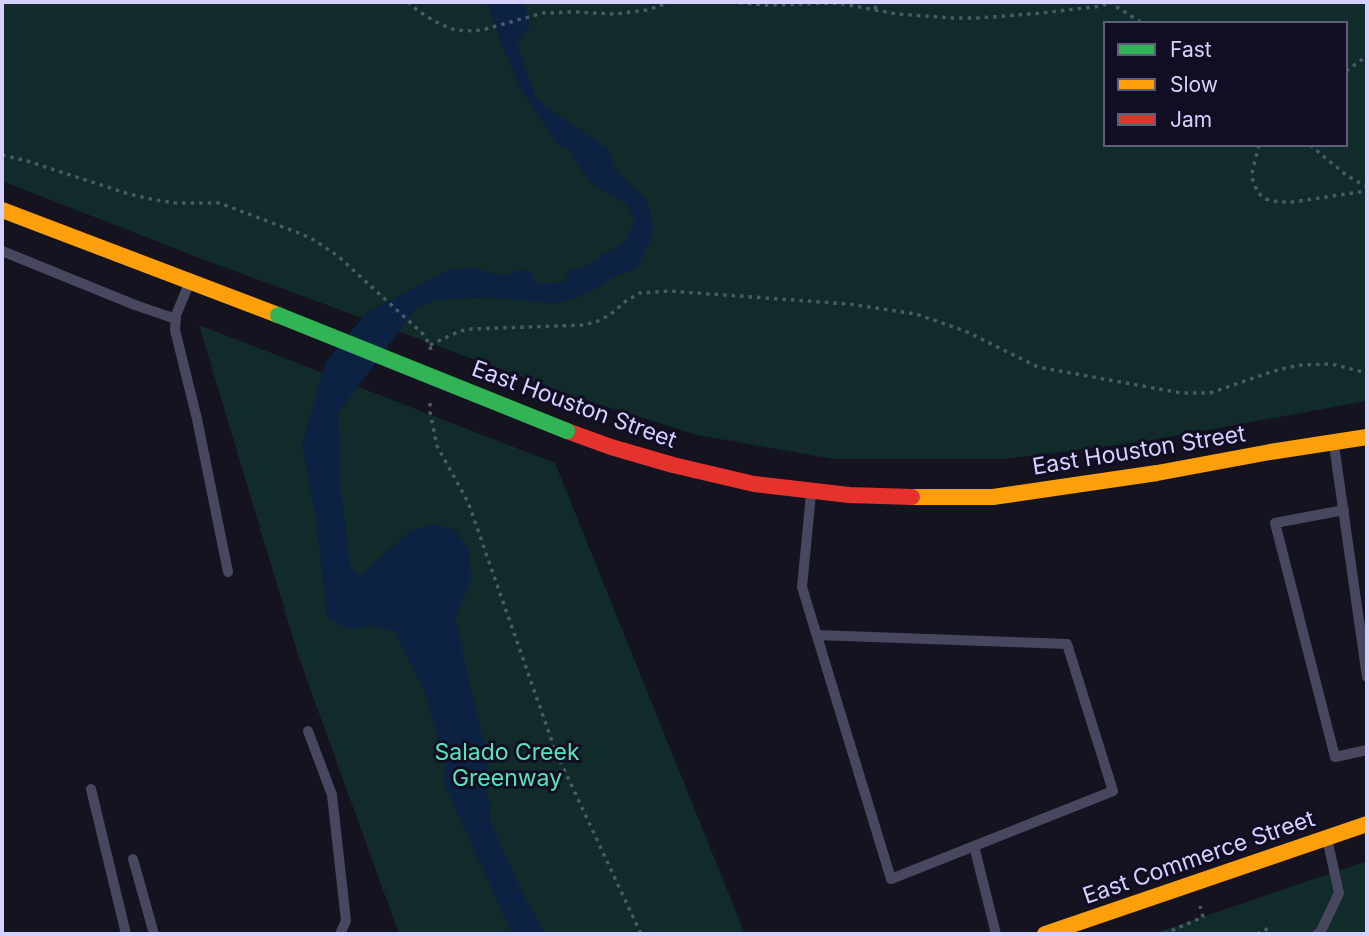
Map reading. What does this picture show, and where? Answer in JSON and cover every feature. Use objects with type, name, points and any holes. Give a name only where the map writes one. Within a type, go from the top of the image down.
[{"type":"main road","name":"East Houston Street","points":[[2,210],[278,315],[567,431],[673,465],[754,484],[849,495],[993,497],[1157,473],[1367,437]]},
{"type":"main road","name":"East Commerce Street","points":[[1045,934],[1367,824]]},
{"type":"lane","points":[[2,251],[176,319]]},
{"type":"lane","points":[[190,281],[176,319],[175,330],[197,419],[228,572]]},
{"type":"lane","points":[[1334,442],[1367,677]]},
{"type":"lane","points":[[811,491],[803,587],[817,635],[891,879],[1113,791],[1068,644],[817,635]]},
{"type":"lane","points":[[1344,510],[1275,523],[1335,757],[1367,750]]},
{"type":"lane","points":[[308,731],[332,794],[345,921],[340,934]]},
{"type":"lane","points":[[91,789],[126,934]]},
{"type":"lane","points":[[1317,934],[1320,933],[1339,892],[1327,838]]},
{"type":"lane","points":[[974,846],[996,934]]},
{"type":"lane","points":[[133,859],[154,934]]},
{"type":"path","points":[[408,2],[434,21],[452,29],[466,31],[482,30],[543,13],[615,14],[646,10],[670,2]]},
{"type":"path","points":[[731,2],[764,5],[838,4],[918,16],[980,18],[1101,6],[1109,2],[1139,21]]},
{"type":"path","points":[[875,9],[877,2]]},
{"type":"path","points":[[1348,70],[1367,56]]},
{"type":"path","points":[[1258,147],[1252,173],[1253,181],[1258,193],[1266,199],[1293,202],[1367,189]]},
{"type":"path","points":[[1312,147],[1367,189]]},
{"type":"path","points":[[2,155],[142,197],[175,203],[209,202],[230,206],[299,233],[338,256],[423,334],[430,345],[460,331],[471,329],[583,325],[610,315],[640,293],[670,291],[848,304],[916,314],[965,331],[1038,367],[1181,393],[1210,393],[1298,365],[1332,365],[1367,373]]},
{"type":"path","points":[[446,463],[468,502],[555,750],[641,934]]},
{"type":"path","points":[[1164,934],[1203,917],[1195,883]]},
{"type":"path","points":[[1257,934],[1269,928]]},
{"type":"green space","points":[[2,2],[1367,2],[1367,401],[1147,441],[1006,459],[833,459],[697,435],[579,398],[202,259],[2,181]]},
{"type":"green space","name":"Salado Creek Greenway","points":[[199,325],[555,463],[745,934],[399,934],[299,658]]},
{"type":"green space","points":[[1367,861],[1367,934],[1152,934]]},
{"type":"water","points":[[487,2],[521,2],[527,12],[530,27],[519,38],[518,48],[535,96],[545,106],[607,148],[616,171],[645,199],[653,230],[650,241],[636,269],[614,276],[574,299],[554,303],[485,297],[433,301],[415,308],[338,413],[340,484],[350,565],[356,573],[362,574],[409,532],[433,524],[456,531],[469,550],[471,581],[455,617],[487,757],[486,795],[490,821],[519,887],[545,934],[512,934],[443,782],[445,766],[425,693],[393,630],[368,626],[349,629],[327,618],[317,527],[302,445],[325,363],[367,312],[451,269],[472,268],[503,276],[520,270],[533,272],[532,279],[540,284],[565,282],[569,270],[584,267],[624,242],[633,225],[634,218],[625,203],[590,182],[569,148],[559,146],[521,90]]},
{"type":"traffic: slow","points":[[2,210],[278,315]]},
{"type":"traffic: slow","points":[[912,497],[993,497],[1157,473],[1367,437]]},
{"type":"traffic: slow","points":[[1045,934],[1367,824]]},
{"type":"traffic: jam","points":[[567,431],[673,465],[754,484],[849,495],[912,497]]},
{"type":"traffic: fast","points":[[278,315],[567,431]]}]
